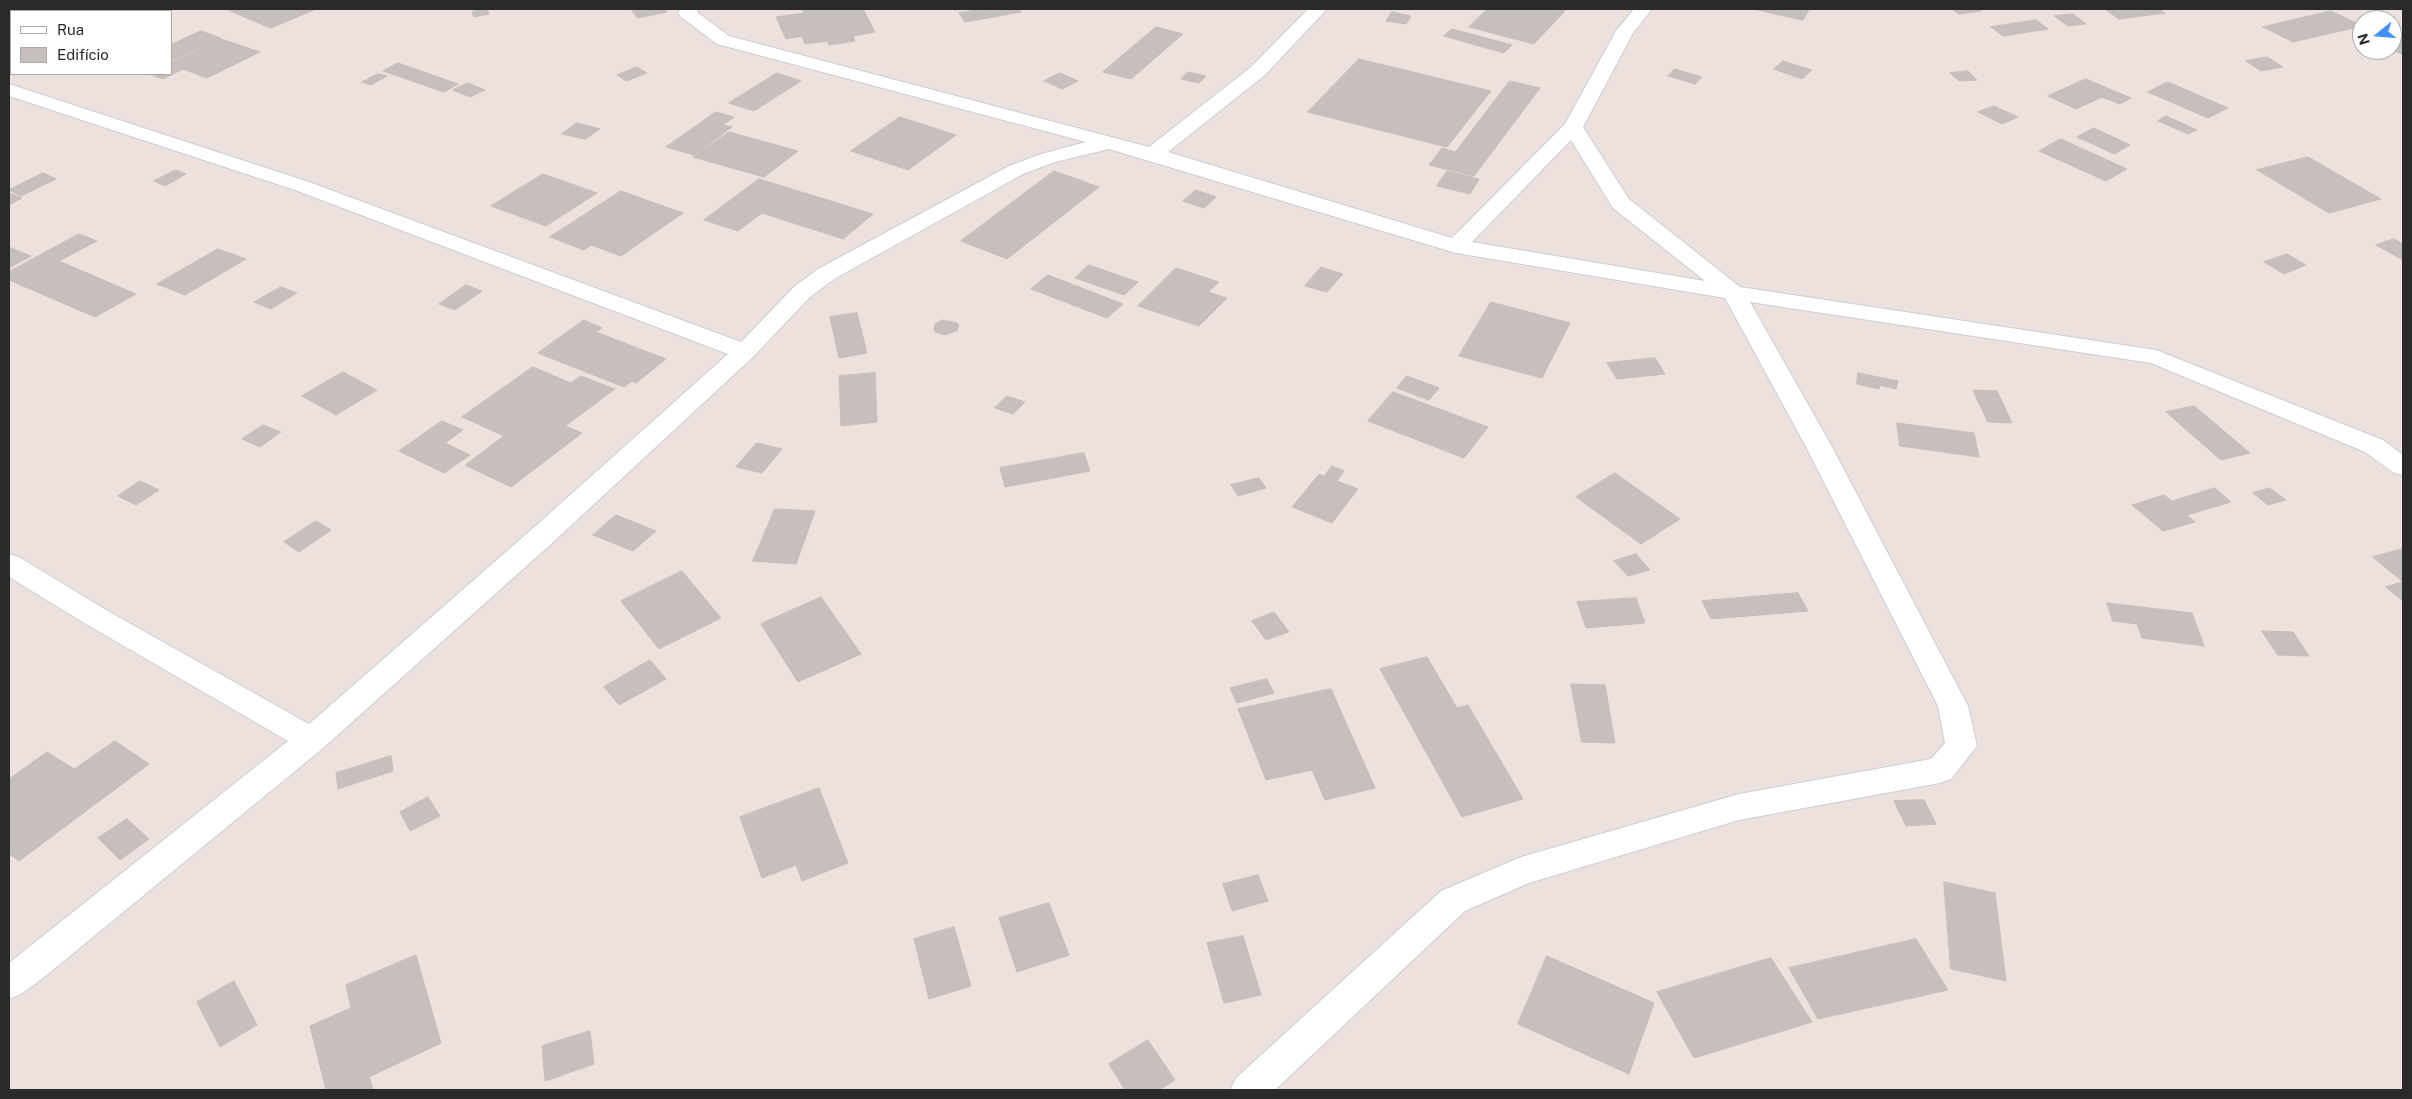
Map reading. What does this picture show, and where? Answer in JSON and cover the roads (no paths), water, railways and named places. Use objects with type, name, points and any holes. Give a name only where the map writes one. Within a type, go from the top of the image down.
[{"type":"street","points":[[690,9],[687,13],[723,40],[1153,154],[1456,246],[1734,293],[2156,357],[2374,446],[2403,467]]},
{"type":"street","points":[[1153,154],[1258,72],[1318,9]]},
{"type":"street","points":[[1456,246],[1573,127],[1625,31],[1643,9]]},
{"type":"street","points":[[9,90],[302,186],[745,352]]},
{"type":"street","points":[[1249,1090],[1453,900],[1521,871],[1739,807],[1940,770],[1961,746],[1953,706],[1818,445],[1734,293],[1621,203],[1573,127]]},
{"type":"street","points":[[9,983],[311,740],[534,544],[745,352],[802,292],[826,274],[1016,170],[1048,158],[1108,142]]},
{"type":"street","points":[[9,564],[96,617],[311,740]]}]
